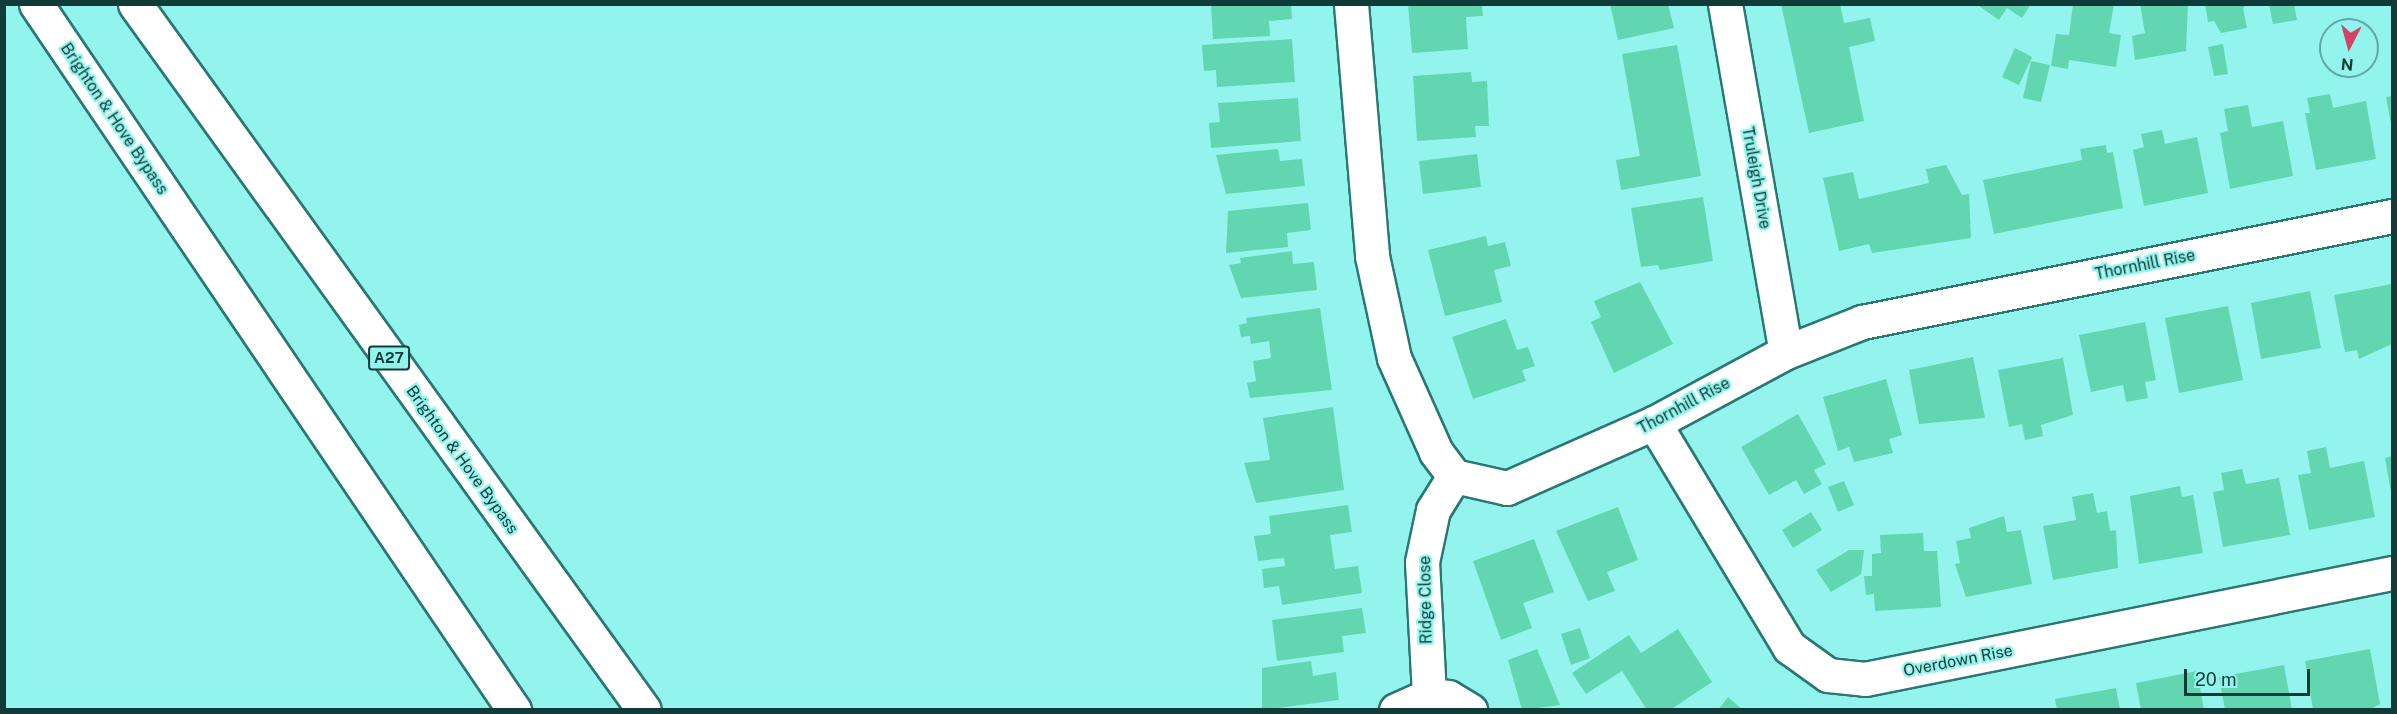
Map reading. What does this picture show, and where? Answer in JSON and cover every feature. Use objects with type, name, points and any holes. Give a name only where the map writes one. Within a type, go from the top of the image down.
[{"type":"main road","name":"Brighton & Hove Bypass","points":[[36,4],[514,710]]},
{"type":"main road","name":"Brighton & Hove Bypass","points":[[135,4],[644,710]]},
{"type":"main road","points":[[1351,4],[1372,256],[1392,346],[1423,427],[1454,476]]},
{"type":"main road","name":"Truleigh Drive","points":[[1725,4],[1786,352]]},
{"type":"main road","name":"Thornhill Rise","points":[[1454,476],[1507,488],[1654,423],[1786,352],[1862,322],[2392,216]]},
{"type":"main road","name":"Overdown Rise","points":[[1654,423],[1789,647],[1828,675],[1865,679],[2392,573]]},
{"type":"main road","name":"Ridge Close","points":[[1429,695],[1422,562],[1433,510],[1454,476]]},
{"type":"main road","points":[[1396,710],[1429,695],[1448,697],[1470,710]]},
{"type":"building","points":[[1211,4],[1291,4],[1292,19],[1269,21],[1270,36],[1213,39]]},
{"type":"building","points":[[1408,4],[1482,4],[1483,16],[1466,17],[1468,49],[1412,53]]},
{"type":"building","points":[[1610,4],[1668,4],[1674,28],[1618,40]]},
{"type":"building","points":[[1781,4],[1840,4],[1844,23],[1870,18],[1875,41],[1849,47],[1864,121],[1809,133]]},
{"type":"building","points":[[1976,4],[2031,4],[2022,18],[2007,8],[1999,20]]},
{"type":"building","points":[[2073,4],[2114,4],[2109,33],[2121,35],[2116,67],[2069,60],[2068,69],[2051,66],[2056,34],[2069,35]]},
{"type":"building","points":[[2140,4],[2188,4],[2186,51],[2135,60],[2132,36],[2145,33]]},
{"type":"building","points":[[2205,4],[2247,4],[2243,8],[2247,28],[2221,33],[2214,21],[2208,22]]},
{"type":"building","points":[[2269,4],[2294,4],[2297,20],[2273,24]]},
{"type":"building","points":[[1292,39],[1295,82],[1217,87],[1216,70],[1204,71],[1202,45]]},
{"type":"building","points":[[2223,44],[2228,74],[2214,76],[2208,47]]},
{"type":"building","points":[[1677,45],[1701,176],[1621,190],[1616,160],[1640,156],[1622,54]]},
{"type":"building","points":[[2015,48],[2032,57],[2019,85],[2002,77]]},
{"type":"building","points":[[2031,61],[2050,65],[2041,102],[2023,98]]},
{"type":"building","points":[[1471,72],[1472,82],[1487,81],[1489,126],[1475,126],[1476,137],[1417,141],[1413,76]]},
{"type":"building","points":[[2330,94],[2333,108],[2366,101],[2376,159],[2316,170],[2305,113],[2310,113],[2307,98]]},
{"type":"building","points":[[2392,96],[2392,124],[2391,124],[2386,97]]},
{"type":"building","points":[[1298,98],[1301,141],[1211,148],[1209,123],[1220,122],[1218,103]]},
{"type":"building","points":[[2248,105],[2252,127],[2283,121],[2293,176],[2230,189],[2220,133],[2228,131],[2224,109]]},
{"type":"building","points":[[2162,130],[2165,144],[2197,137],[2208,193],[2144,206],[2133,150],[2144,147],[2141,134]]},
{"type":"building","points":[[2106,145],[2107,153],[2113,152],[2123,208],[1994,234],[1983,180],[2082,160],[2080,149]]},
{"type":"building","points":[[1278,149],[1280,161],[1302,159],[1305,186],[1226,194],[1216,155]]},
{"type":"building","points":[[1477,154],[1481,187],[1423,194],[1419,161]]},
{"type":"building","points":[[1946,165],[1962,195],[1969,194],[1971,238],[1872,253],[1869,244],[1839,251],[1823,178],[1853,172],[1859,199],[1929,183],[1926,169]]},
{"type":"building","points":[[1703,197],[1713,261],[1660,270],[1658,265],[1641,267],[1631,208]]},
{"type":"building","points":[[1308,203],[1311,230],[1287,233],[1288,247],[1226,253],[1228,211]]},
{"type":"building","points":[[1486,236],[1488,246],[1505,242],[1511,266],[1494,270],[1502,302],[1445,316],[1428,250]]},
{"type":"building","points":[[1292,251],[1293,264],[1314,262],[1317,290],[1241,298],[1229,265],[1241,263],[1240,258]]},
{"type":"building","points":[[1640,282],[1673,344],[1614,373],[1591,322],[1601,317],[1594,301]]},
{"type":"building","points":[[2392,284],[2392,344],[2359,359],[2357,350],[2345,352],[2334,295]]},
{"type":"building","points":[[2310,291],[2321,348],[2261,359],[2251,303]]},
{"type":"building","points":[[2228,306],[2243,380],[2179,393],[2165,318]]},
{"type":"building","points":[[1320,308],[1332,390],[1250,398],[1247,383],[1256,381],[1253,361],[1271,358],[1269,341],[1251,344],[1250,336],[1241,337],[1239,325],[1247,323],[1246,318]]},
{"type":"building","points":[[1506,319],[1517,350],[1528,347],[1535,366],[1522,370],[1526,381],[1473,399],[1452,337]]},
{"type":"building","points":[[2145,322],[2156,380],[2145,382],[2148,398],[2126,402],[2123,385],[2091,392],[2079,335]]},
{"type":"building","points":[[1973,357],[1985,418],[1919,424],[1909,370]]},
{"type":"building","points":[[2063,358],[2073,415],[2041,425],[2043,436],[2025,440],[2022,424],[2009,427],[1998,370]]},
{"type":"building","points":[[1886,379],[1902,435],[1889,439],[1893,453],[1854,462],[1849,447],[1838,451],[1823,397]]},
{"type":"building","points":[[1333,407],[1344,490],[1256,503],[1244,463],[1270,460],[1263,418]]},
{"type":"building","points":[[1798,414],[1826,464],[1814,470],[1822,484],[1804,494],[1796,480],[1769,495],[1741,447]]},
{"type":"building","points":[[2326,447],[2330,468],[2364,461],[2375,517],[2309,530],[2298,475],[2311,473],[2307,451]]},
{"type":"building","points":[[2392,456],[2392,493],[2391,493],[2385,458]]},
{"type":"building","points":[[2242,469],[2246,484],[2279,478],[2290,535],[2223,547],[2213,492],[2224,490],[2221,473]]},
{"type":"building","points":[[1844,481],[1854,505],[1838,512],[1828,487]]},
{"type":"building","points":[[2180,486],[2182,497],[2193,495],[2203,553],[2139,564],[2130,496]]},
{"type":"building","points":[[2093,493],[2097,513],[2107,511],[2110,531],[2116,530],[2118,568],[2053,580],[2043,526],[2076,520],[2072,497]]},
{"type":"building","points":[[1348,505],[1352,532],[1330,535],[1335,569],[1358,566],[1362,593],[1282,605],[1279,586],[1264,588],[1262,569],[1285,566],[1284,558],[1258,561],[1254,536],[1271,534],[1269,516]]},
{"type":"building","points":[[1618,507],[1638,560],[1607,572],[1615,591],[1588,601],[1556,531]]},
{"type":"building","points":[[1811,512],[1822,530],[1793,548],[1782,530]]},
{"type":"building","points":[[2004,516],[2007,532],[2021,530],[2032,584],[1966,597],[1955,564],[1960,563],[1956,541],[1971,538],[1969,528]]},
{"type":"building","points":[[1923,533],[1924,551],[1937,551],[1941,607],[1875,611],[1874,594],[1866,595],[1864,576],[1872,576],[1872,554],[1881,553],[1880,535]]},
{"type":"building","points":[[1534,539],[1554,592],[1523,603],[1532,628],[1501,640],[1473,561]]},
{"type":"building","points":[[1849,550],[1864,550],[1861,574],[1831,592],[1816,570]]},
{"type":"building","points":[[1362,608],[1366,633],[1342,636],[1344,652],[1277,661],[1272,620]]},
{"type":"building","points":[[1580,628],[1590,658],[1571,665],[1561,634]]},
{"type":"building","points":[[1678,629],[1712,682],[1670,710],[1647,710],[1622,671],[1586,694],[1572,673],[1629,635],[1641,653]]},
{"type":"building","points":[[1537,649],[1560,705],[1522,710],[1508,660]]},
{"type":"building","points":[[2370,649],[2380,704],[2369,710],[2313,710],[2305,661]]},
{"type":"building","points":[[1311,661],[1313,676],[1336,672],[1339,700],[1262,710],[1262,668]]},
{"type":"building","points":[[2284,665],[2292,710],[2225,710],[2219,677]]},
{"type":"building","points":[[2197,671],[2204,710],[2141,710],[2136,683]]},
{"type":"building","points":[[2116,688],[2120,710],[2057,710],[2055,699]]},
{"type":"building","points":[[1728,697],[1743,710],[1718,710]]}]
